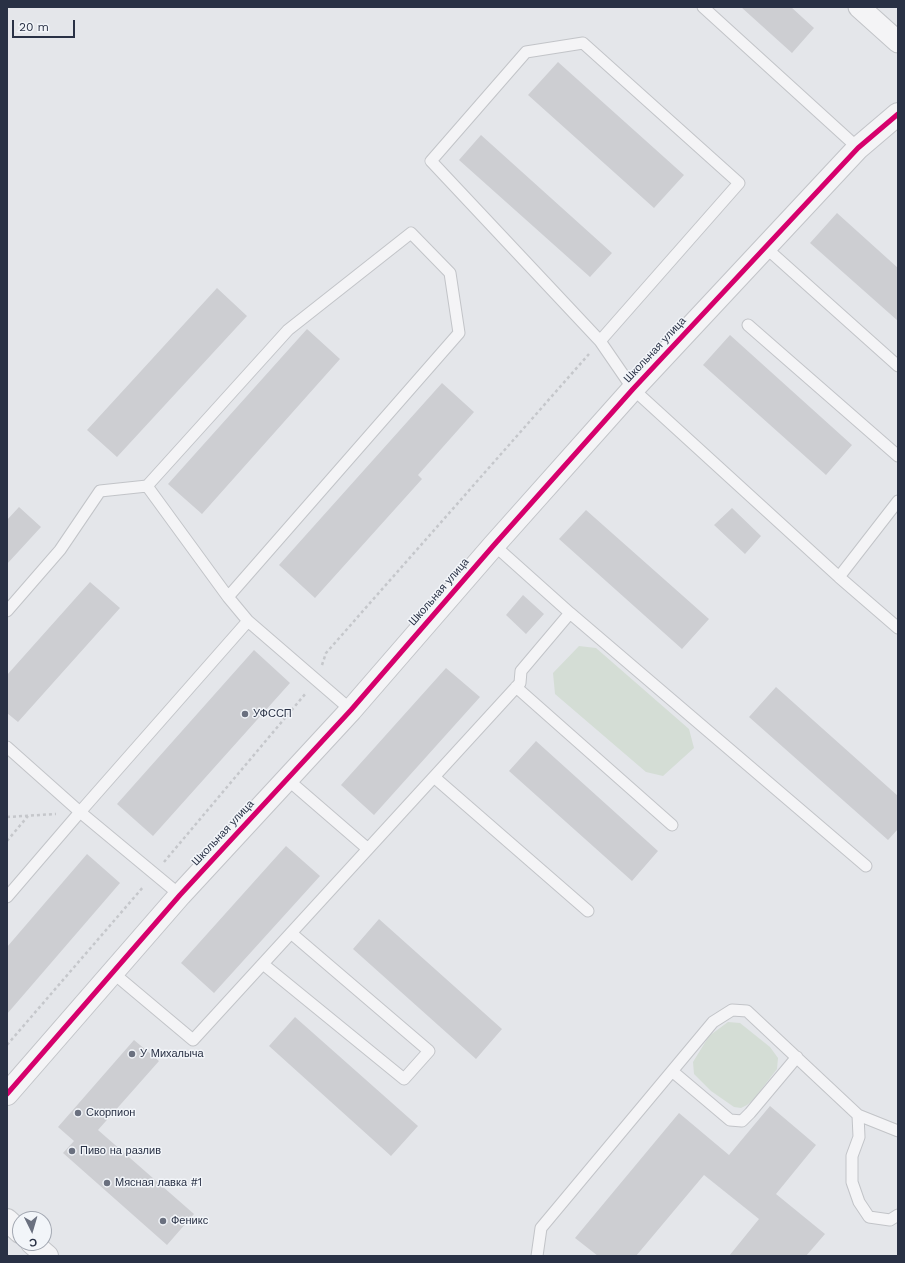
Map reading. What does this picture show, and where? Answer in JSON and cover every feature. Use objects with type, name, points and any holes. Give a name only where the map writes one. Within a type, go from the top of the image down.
[{"type":"street","points":[[859,7],[898,42]]},
{"type":"street","name":"Школьная улица","points":[[7,1094],[180,895],[351,710],[633,388],[858,148],[898,114]]},
{"type":"lane","points":[[703,7],[858,148]]},
{"type":"lane","points":[[600,341],[739,183],[583,43],[526,52],[431,161],[600,341],[633,388],[839,577],[898,628]]},
{"type":"lane","points":[[7,612],[60,550],[100,491],[147,486],[288,330],[411,233],[450,273],[459,333],[228,597]]},
{"type":"lane","points":[[765,247],[898,366]]},
{"type":"lane","points":[[748,325],[898,456]]},
{"type":"lane","points":[[147,486],[228,597],[248,621],[351,710]]},
{"type":"lane","points":[[839,577],[898,501]]},
{"type":"lane","points":[[494,545],[570,613],[866,866]]},
{"type":"lane","points":[[112,972],[193,1040],[520,683],[521,671],[570,613]]},
{"type":"lane","points":[[7,897],[248,621]]},
{"type":"lane","points":[[516,687],[672,825]]},
{"type":"lane","points":[[7,746],[80,812],[180,895]]},
{"type":"lane","points":[[434,776],[588,911]]},
{"type":"lane","points":[[287,779],[368,849]]},
{"type":"lane","points":[[263,964],[404,1079],[429,1051],[291,933]]},
{"type":"lane","points":[[537,1256],[541,1228],[713,1022],[732,1010],[747,1011],[858,1115],[898,1131]]},
{"type":"lane","points":[[672,1071],[730,1120],[742,1120],[750,1114],[797,1057]]},
{"type":"lane","points":[[858,1115],[859,1137],[852,1156],[852,1182],[859,1202],[869,1217],[890,1220],[898,1215]]},
{"type":"path","points":[[7,1045],[154,874],[317,680],[326,652],[600,341]]},
{"type":"path","points":[[7,817],[80,812]]},
{"type":"path","points":[[7,841],[28,816]]},
{"type":"shaded area","points":[[579,646],[596,648],[689,729],[694,748],[663,776],[646,772],[555,694],[553,673]]},
{"type":"shaded area","points":[[728,1022],[740,1023],[770,1047],[778,1058],[777,1069],[754,1099],[741,1108],[734,1107],[711,1091],[694,1074],[693,1062],[709,1036]]},
{"type":"building","points":[[741,7],[791,7],[814,28],[792,53]]},
{"type":"building","points":[[558,62],[684,175],[654,208],[528,95]]},
{"type":"building","points":[[481,135],[612,253],[590,277],[459,160]]},
{"type":"building","points":[[837,213],[898,268],[898,321],[810,243]]},
{"type":"building","points":[[217,288],[247,316],[117,457],[87,430]]},
{"type":"building","points":[[307,329],[340,359],[202,514],[168,484]]},
{"type":"building","points":[[730,335],[852,445],[826,475],[703,365]]},
{"type":"building","points":[[442,383],[474,412],[418,475],[422,479],[315,598],[279,565]]},
{"type":"building","points":[[19,507],[41,527],[7,564],[7,520]]},
{"type":"building","points":[[732,508],[761,536],[745,554],[714,525]]},
{"type":"building","points":[[586,510],[709,619],[682,649],[559,539]]},
{"type":"building","points":[[90,582],[120,608],[18,722],[7,713],[7,675]]},
{"type":"building","points":[[523,595],[544,614],[526,634],[506,615]]},
{"type":"building","points":[[254,650],[290,683],[153,836],[117,804]]},
{"type":"building","points":[[446,668],[480,697],[374,815],[341,785]]},
{"type":"building","points":[[776,687],[898,796],[898,829],[888,840],[749,717]]},
{"type":"building","points":[[536,741],[658,851],[632,881],[509,771]]},
{"type":"building","points":[[286,846],[320,876],[214,993],[181,963]]},
{"type":"building","points":[[87,854],[120,883],[7,1014],[7,947]]},
{"type":"building","points":[[379,919],[502,1029],[476,1059],[353,949]]},
{"type":"building","points":[[295,1017],[418,1126],[391,1156],[269,1046]]},
{"type":"building","points":[[134,1040],[159,1061],[98,1130],[194,1214],[167,1245],[63,1153],[74,1141],[58,1127]]},
{"type":"building","points":[[770,1106],[816,1145],[776,1194],[825,1234],[806,1256],[729,1256],[759,1219],[704,1175],[636,1256],[598,1256],[575,1238],[679,1113],[729,1155]]},
{"type":"cycle path","points":[[7,1094],[180,895],[351,710],[494,545],[633,389],[858,148],[898,114]]},
{"type":"place","name":"УФССП","points":[[245,714]]},
{"type":"place","name":"У Михалыча","points":[[132,1054]]},
{"type":"place","name":"Скорпион","points":[[78,1113]]},
{"type":"place","name":"Пиво на разлив","points":[[72,1151]]},
{"type":"place","name":"Мясная лавка #1","points":[[107,1183]]},
{"type":"place","name":"Феникс","points":[[163,1221]]}]
